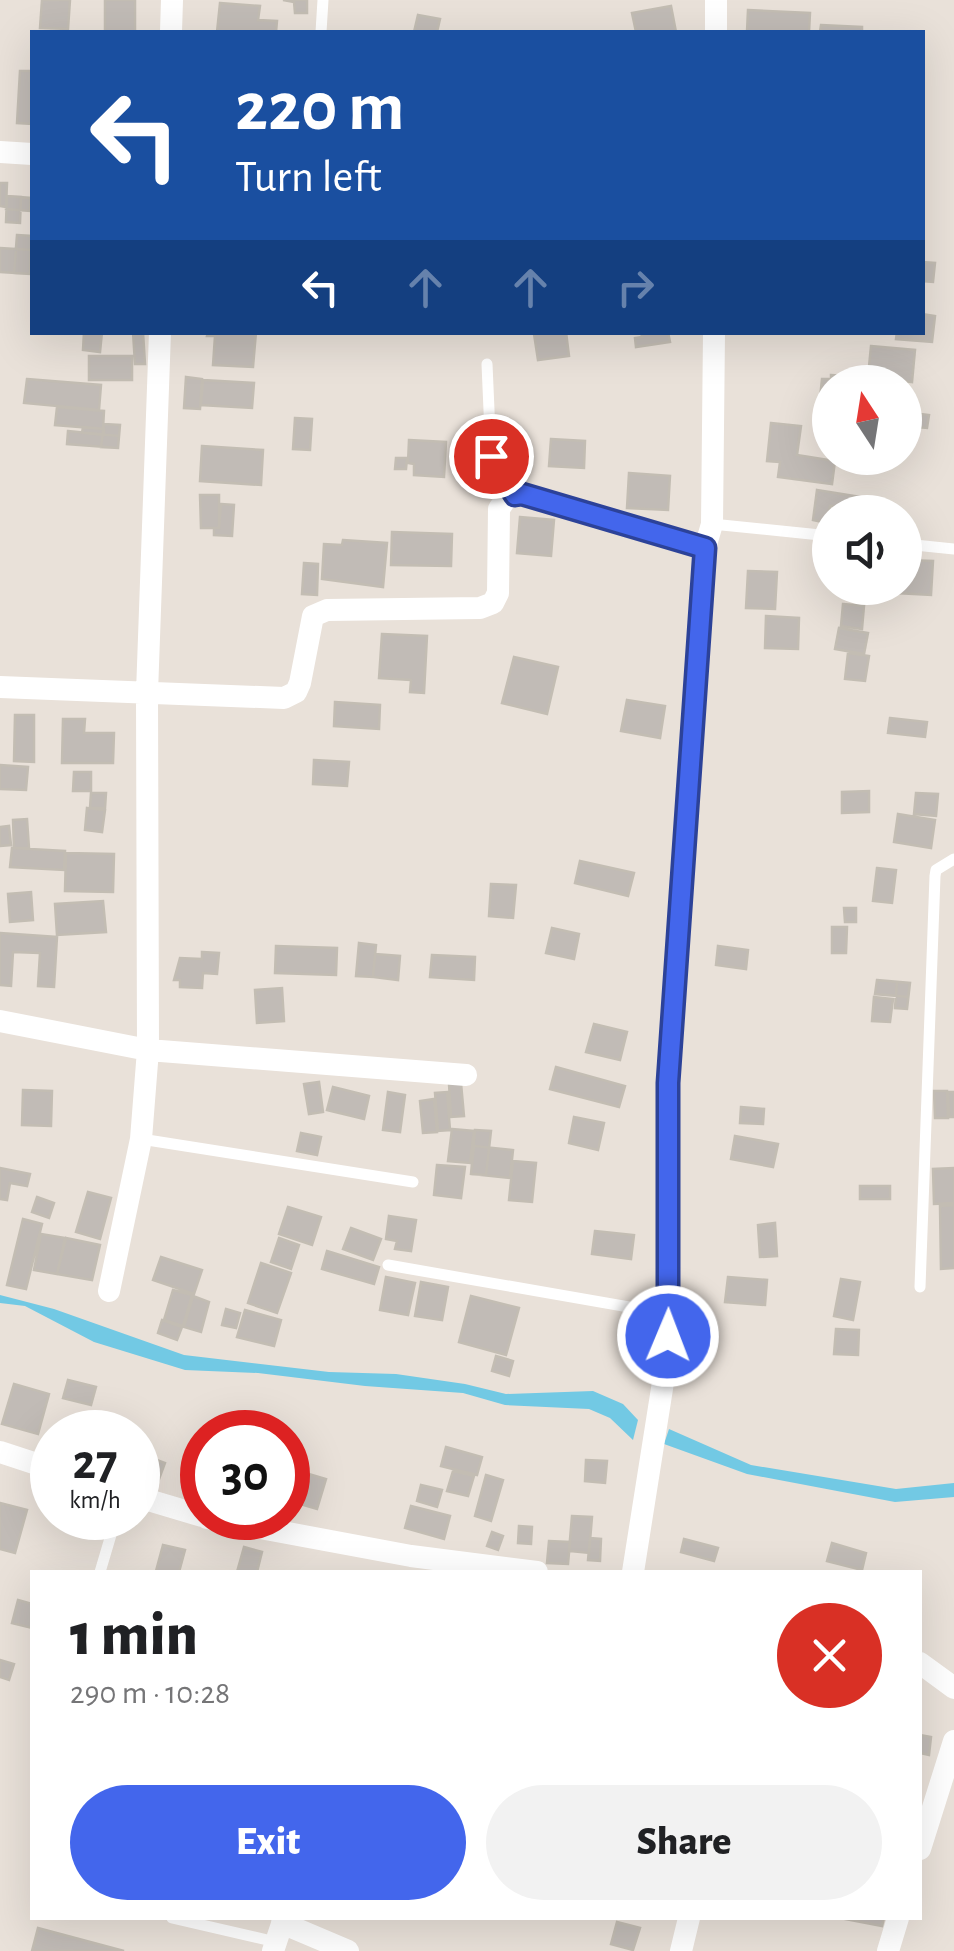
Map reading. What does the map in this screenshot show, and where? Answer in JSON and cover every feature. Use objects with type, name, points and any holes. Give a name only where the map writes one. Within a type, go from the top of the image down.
[{"type":"street","points":[[171,30],[172,0]]},
{"type":"street","points":[[716,0],[716,30]]},
{"type":"street","points":[[0,152],[30,154]]},
{"type":"street","points":[[109,1292],[141,1140],[148,1050],[147,693],[160,335]]},
{"type":"street","points":[[633,1570],[666,1376],[670,1314],[668,1083],[705,548],[712,524],[714,335]]},
{"type":"street","points":[[0,687],[284,698],[296,692],[300,683],[313,616],[327,610],[480,608],[493,603],[498,593],[499,509],[508,497],[515,495],[705,548]]},
{"type":"street","points":[[0,1021],[148,1050],[466,1075]]},
{"type":"street","points":[[0,1452],[30,1462]]},
{"type":"street","points":[[304,1540],[408,1564],[505,1570]]},
{"type":"street","points":[[922,1664],[954,1688]]},
{"type":"street","points":[[922,1843],[954,1741]]},
{"type":"street","points":[[681,1951],[689,1920]]},
{"type":"street","points":[[888,1951],[897,1920]]},
{"type":"street","points":[[279,1933],[348,1951]]},
{"type":"lane","points":[[321,30],[322,0]]},
{"type":"lane","points":[[487,364],[491,456],[515,495]]},
{"type":"lane","points":[[712,524],[812,534]]},
{"type":"lane","points":[[922,545],[954,548]]},
{"type":"lane","points":[[920,1287],[935,876],[936,870],[954,859]]},
{"type":"lane","points":[[141,1140],[413,1182]]},
{"type":"lane","points":[[388,1266],[670,1314]]},
{"type":"lane","points":[[101,1570],[109,1540]]},
{"type":"lane","points":[[186,1920],[279,1933]]},
{"type":"water","points":[[0,1295],[54,1309],[184,1355],[329,1372],[396,1374],[506,1394],[593,1391],[623,1404],[638,1420],[633,1440],[610,1418],[589,1409],[505,1405],[463,1393],[258,1373],[185,1370],[94,1342],[25,1306],[0,1303]]},
{"type":"water","points":[[669,1429],[751,1465],[896,1489],[954,1483],[954,1497],[895,1502],[747,1474],[664,1444]]},
{"type":"building","points":[[42,0],[70,0],[68,29],[40,28]]},
{"type":"building","points":[[105,0],[135,0],[135,30],[105,30]]},
{"type":"building","points":[[283,0],[307,0],[307,13],[295,13],[294,2]]},
{"type":"building","points":[[220,3],[260,6],[258,20],[277,21],[276,30],[217,30]]},
{"type":"building","points":[[671,6],[676,30],[636,30],[632,13]]},
{"type":"building","points":[[748,10],[810,13],[809,30],[747,30]]},
{"type":"building","points":[[418,15],[440,19],[437,30],[414,30]]},
{"type":"building","points":[[821,25],[862,27],[862,30],[820,30]]},
{"type":"building","points":[[20,71],[30,71],[30,124],[17,123]]},
{"type":"building","points":[[0,183],[7,183],[6,207],[0,206]]},
{"type":"building","points":[[7,196],[21,197],[20,223],[6,222]]},
{"type":"building","points":[[7,196],[30,198],[30,211],[6,209]]},
{"type":"building","points":[[17,235],[30,236],[30,274],[14,273]]},
{"type":"building","points":[[0,248],[30,250],[30,274],[0,272]]},
{"type":"building","points":[[925,262],[935,263],[933,282],[925,281]]},
{"type":"building","points":[[925,314],[935,316],[932,342],[896,339],[897,335],[925,335]]},
{"type":"building","points":[[84,335],[102,335],[100,352],[83,350]]},
{"type":"building","points":[[133,335],[143,335],[145,364],[135,364]]},
{"type":"building","points":[[256,335],[253,367],[213,365],[215,336],[207,336]]},
{"type":"building","points":[[534,335],[566,335],[569,356],[538,360]]},
{"type":"building","points":[[669,335],[670,342],[636,347],[635,338]]},
{"type":"building","points":[[871,346],[915,350],[914,365],[869,365]]},
{"type":"building","points":[[89,356],[132,356],[132,380],[89,380]]},
{"type":"building","points":[[186,377],[202,379],[200,409],[184,408]]},
{"type":"building","points":[[27,379],[101,385],[99,410],[24,403]]},
{"type":"building","points":[[203,380],[254,383],[252,408],[201,405]]},
{"type":"building","points":[[57,407],[104,411],[103,429],[55,425]]},
{"type":"building","points":[[922,414],[929,415],[927,428],[922,428]]},
{"type":"building","points":[[295,418],[312,419],[310,450],[293,449]]},
{"type":"building","points":[[771,423],[801,426],[797,455],[812,457],[812,475],[833,475],[832,484],[778,477],[780,462],[767,461]]},
{"type":"building","points":[[104,424],[120,425],[118,448],[101,447]]},
{"type":"building","points":[[83,427],[104,429],[104,435],[82,433]]},
{"type":"building","points":[[68,431],[119,436],[118,448],[67,444]]},
{"type":"building","points":[[551,439],[585,441],[584,468],[549,466]]},
{"type":"building","points":[[409,440],[446,442],[444,477],[414,475],[414,464],[408,463]]},
{"type":"building","points":[[202,446],[263,450],[261,485],[200,481]]},
{"type":"building","points":[[396,458],[407,458],[406,469],[395,469]]},
{"type":"building","points":[[629,473],[670,476],[668,510],[627,508]]},
{"type":"building","points":[[817,490],[848,495],[816,495]]},
{"type":"building","points":[[200,495],[219,495],[219,528],[201,528]]},
{"type":"building","points":[[221,504],[234,505],[232,536],[214,535],[214,528],[219,528]]},
{"type":"building","points":[[520,517],[554,520],[551,556],[517,553]]},
{"type":"building","points":[[392,532],[452,534],[451,566],[391,565]]},
{"type":"building","points":[[343,540],[387,543],[383,587],[322,579],[324,544],[342,545]]},
{"type":"building","points":[[922,561],[933,561],[931,595],[922,594]]},
{"type":"building","points":[[304,563],[318,564],[317,595],[302,594]]},
{"type":"building","points":[[748,571],[777,572],[775,609],[746,608]]},
{"type":"building","points":[[843,605],[864,606],[862,629],[841,626]]},
{"type":"building","points":[[766,616],[799,618],[798,649],[765,648]]},
{"type":"building","points":[[839,628],[868,633],[864,654],[835,649]]},
{"type":"building","points":[[382,634],[427,636],[424,693],[410,692],[411,680],[379,678]]},
{"type":"building","points":[[848,653],[869,656],[865,681],[845,679]]},
{"type":"building","points":[[514,657],[558,667],[547,714],[502,703]]},
{"type":"building","points":[[627,700],[665,706],[660,738],[621,731]]},
{"type":"building","points":[[335,702],[380,705],[379,729],[334,726]]},
{"type":"building","points":[[15,715],[34,715],[34,762],[14,761]]},
{"type":"building","points":[[890,718],[927,722],[925,737],[888,733]]},
{"type":"building","points":[[63,719],[85,719],[84,733],[114,733],[113,763],[62,763]]},
{"type":"building","points":[[314,760],[349,762],[347,786],[313,784]]},
{"type":"building","points":[[0,765],[28,767],[26,790],[0,789]]},
{"type":"building","points":[[74,772],[91,772],[91,791],[73,791]]},
{"type":"building","points":[[869,791],[869,812],[842,813],[842,792]]},
{"type":"building","points":[[91,793],[106,793],[105,808],[90,808]]},
{"type":"building","points":[[916,793],[938,794],[936,816],[914,814]]},
{"type":"building","points":[[87,808],[105,810],[102,832],[85,830]]},
{"type":"building","points":[[898,814],[935,820],[931,848],[894,842]]},
{"type":"building","points":[[27,819],[29,848],[14,848],[13,820]]},
{"type":"building","points":[[9,826],[11,845],[0,846],[0,827]]},
{"type":"building","points":[[12,848],[65,851],[64,870],[10,867]]},
{"type":"building","points":[[66,853],[114,854],[113,892],[65,891]]},
{"type":"building","points":[[580,861],[634,873],[628,896],[575,883]]},
{"type":"building","points":[[877,868],[896,870],[892,903],[873,901]]},
{"type":"building","points":[[491,884],[516,885],[513,918],[489,916]]},
{"type":"building","points":[[31,892],[33,920],[10,922],[8,894]]},
{"type":"building","points":[[103,901],[106,932],[57,935],[55,904]]},
{"type":"building","points":[[844,908],[856,908],[856,922],[845,922]]},
{"type":"building","points":[[832,927],[847,927],[846,953],[832,953]]},
{"type":"building","points":[[552,928],[579,934],[574,959],[546,953]]},
{"type":"building","points":[[0,933],[57,937],[54,987],[38,986],[40,953],[13,952],[11,986],[0,985]]},
{"type":"building","points":[[359,943],[376,945],[373,977],[356,976]]},
{"type":"building","points":[[276,946],[337,948],[336,975],[275,973]]},
{"type":"building","points":[[718,946],[748,950],[746,969],[716,965]]},
{"type":"building","points":[[202,952],[219,953],[217,974],[203,973],[202,988],[180,987],[180,980],[174,980],[180,958],[202,959]]},
{"type":"building","points":[[375,954],[400,956],[398,980],[373,977]]},
{"type":"building","points":[[432,955],[475,957],[474,980],[430,977]]},
{"type":"building","points":[[877,980],[910,983],[908,997],[875,994]]},
{"type":"building","points":[[897,982],[910,983],[907,1009],[895,1008]]},
{"type":"building","points":[[282,988],[284,1021],[257,1023],[255,990]]},
{"type":"building","points":[[874,997],[893,999],[890,1022],[872,1021]]},
{"type":"building","points":[[594,1024],[627,1032],[620,1060],[586,1052]]},
{"type":"building","points":[[556,1067],[625,1086],[619,1107],[550,1089]]},
{"type":"building","points":[[319,1082],[323,1112],[309,1114],[304,1084]]},
{"type":"building","points":[[461,1083],[464,1116],[451,1117],[449,1084]]},
{"type":"building","points":[[333,1087],[369,1096],[364,1119],[327,1110]]},
{"type":"building","points":[[23,1090],[52,1091],[51,1126],[22,1125]]},
{"type":"building","points":[[934,1091],[947,1091],[948,1118],[935,1118]]},
{"type":"building","points":[[388,1092],[405,1095],[400,1132],[383,1130]]},
{"type":"building","points":[[447,1092],[450,1130],[438,1131],[435,1093]]},
{"type":"building","points":[[948,1092],[954,1092],[954,1117],[949,1117]]},
{"type":"building","points":[[434,1099],[437,1132],[423,1133],[420,1101]]},
{"type":"building","points":[[741,1107],[764,1109],[763,1124],[740,1123]]},
{"type":"building","points":[[574,1117],[604,1123],[598,1150],[569,1143]]},
{"type":"building","points":[[452,1129],[474,1131],[470,1163],[448,1161]]},
{"type":"building","points":[[475,1130],[491,1131],[486,1175],[471,1174]]},
{"type":"building","points":[[301,1133],[321,1137],[317,1155],[297,1151]]},
{"type":"building","points":[[735,1136],[778,1144],[773,1167],[731,1159]]},
{"type":"building","points":[[474,1146],[513,1150],[510,1178],[471,1174]]},
{"type":"building","points":[[513,1161],[536,1163],[532,1202],[509,1200]]},
{"type":"building","points":[[437,1165],[465,1167],[461,1198],[434,1195]]},
{"type":"building","points":[[0,1168],[30,1174],[27,1186],[10,1183],[7,1200],[0,1199]]},
{"type":"building","points":[[954,1168],[954,1203],[934,1204],[933,1169]]},
{"type":"building","points":[[860,1186],[890,1186],[890,1199],[860,1199]]},
{"type":"building","points":[[88,1192],[111,1198],[100,1239],[76,1232]]},
{"type":"building","points":[[37,1197],[54,1203],[49,1218],[32,1212]]},
{"type":"building","points":[[954,1205],[954,1268],[941,1269],[940,1206]]},
{"type":"building","points":[[288,1207],[321,1217],[312,1245],[279,1234]]},
{"type":"building","points":[[389,1216],[416,1220],[411,1251],[395,1249],[397,1241],[386,1239]]},
{"type":"building","points":[[23,1219],[42,1224],[26,1289],[7,1285]]},
{"type":"building","points":[[775,1223],[777,1256],[760,1257],[758,1225]]},
{"type":"building","points":[[351,1228],[381,1239],[373,1260],[343,1249]]},
{"type":"building","points":[[595,1231],[634,1235],[631,1259],[592,1254]]},
{"type":"building","points":[[41,1234],[65,1238],[57,1274],[34,1270]]},
{"type":"building","points":[[66,1238],[100,1245],[92,1280],[57,1274]]},
{"type":"building","points":[[279,1238],[299,1245],[291,1269],[271,1262]]},
{"type":"building","points":[[327,1251],[379,1267],[374,1284],[322,1269]]},
{"type":"building","points":[[161,1257],[202,1270],[194,1294],[153,1280]]},
{"type":"building","points":[[261,1263],[291,1273],[277,1313],[248,1303]]},
{"type":"building","points":[[386,1277],[415,1283],[408,1315],[380,1310]]},
{"type":"building","points":[[728,1277],[767,1280],[765,1305],[725,1302]]},
{"type":"building","points":[[841,1279],[860,1282],[853,1320],[834,1316]]},
{"type":"building","points":[[421,1282],[448,1287],[442,1320],[415,1316]]},
{"type":"building","points":[[173,1290],[192,1295],[183,1326],[164,1320]]},
{"type":"building","points":[[193,1296],[209,1302],[201,1332],[184,1327]]},
{"type":"building","points":[[471,1296],[519,1308],[506,1355],[459,1342]]},
{"type":"building","points":[[226,1309],[240,1313],[236,1328],[222,1325]]},
{"type":"building","points":[[245,1310],[281,1320],[274,1346],[237,1337]]},
{"type":"building","points":[[162,1320],[182,1327],[177,1340],[158,1333]]},
{"type":"building","points":[[836,1329],[859,1330],[858,1355],[834,1354]]},
{"type":"building","points":[[496,1356],[513,1361],[509,1376],[492,1371]]},
{"type":"building","points":[[68,1380],[96,1387],[91,1405],[63,1398]]},
{"type":"building","points":[[14,1384],[49,1394],[45,1410],[30,1410],[30,1432],[2,1424]]},
{"type":"building","points":[[446,1447],[482,1457],[477,1475],[441,1466]]},
{"type":"building","points":[[586,1460],[607,1461],[605,1483],[585,1481]]},
{"type":"building","points":[[453,1471],[474,1476],[468,1496],[447,1491]]},
{"type":"building","points":[[310,1474],[326,1479],[317,1509],[310,1507]]},
{"type":"building","points":[[486,1475],[503,1480],[491,1521],[475,1516]]},
{"type":"building","points":[[421,1485],[442,1490],[437,1507],[417,1501]]},
{"type":"building","points":[[0,1503],[27,1510],[15,1553],[0,1549]]},
{"type":"building","points":[[411,1506],[450,1516],[444,1539],[405,1528]]},
{"type":"building","points":[[572,1516],[592,1517],[589,1553],[569,1551]]},
{"type":"building","points":[[519,1526],[532,1527],[531,1544],[518,1543]]},
{"type":"building","points":[[492,1532],[503,1536],[498,1550],[487,1546]]},
{"type":"building","points":[[590,1538],[601,1539],[600,1561],[588,1560]]},
{"type":"building","points":[[684,1539],[718,1548],[714,1561],[681,1552]]},
{"type":"building","points":[[549,1541],[570,1542],[568,1564],[547,1563]]},
{"type":"building","points":[[832,1543],[866,1553],[862,1570],[827,1561]]},
{"type":"building","points":[[163,1545],[185,1550],[180,1570],[156,1570]]},
{"type":"building","points":[[244,1547],[262,1552],[258,1570],[238,1570]]},
{"type":"building","points":[[18,1600],[30,1603],[30,1628],[12,1623]]},
{"type":"building","points":[[0,1660],[14,1664],[9,1680],[0,1677]]},
{"type":"building","points":[[922,1735],[931,1737],[929,1755],[922,1753]]},
{"type":"building","points":[[850,1920],[884,1920],[882,1926]]},
{"type":"building","points":[[617,1922],[640,1928],[633,1950],[611,1944]]},
{"type":"building","points":[[38,1928],[124,1951],[32,1951]]},
{"type":"route","points":[[491,456],[515,495],[705,548],[668,1083],[668,1336]]}]
